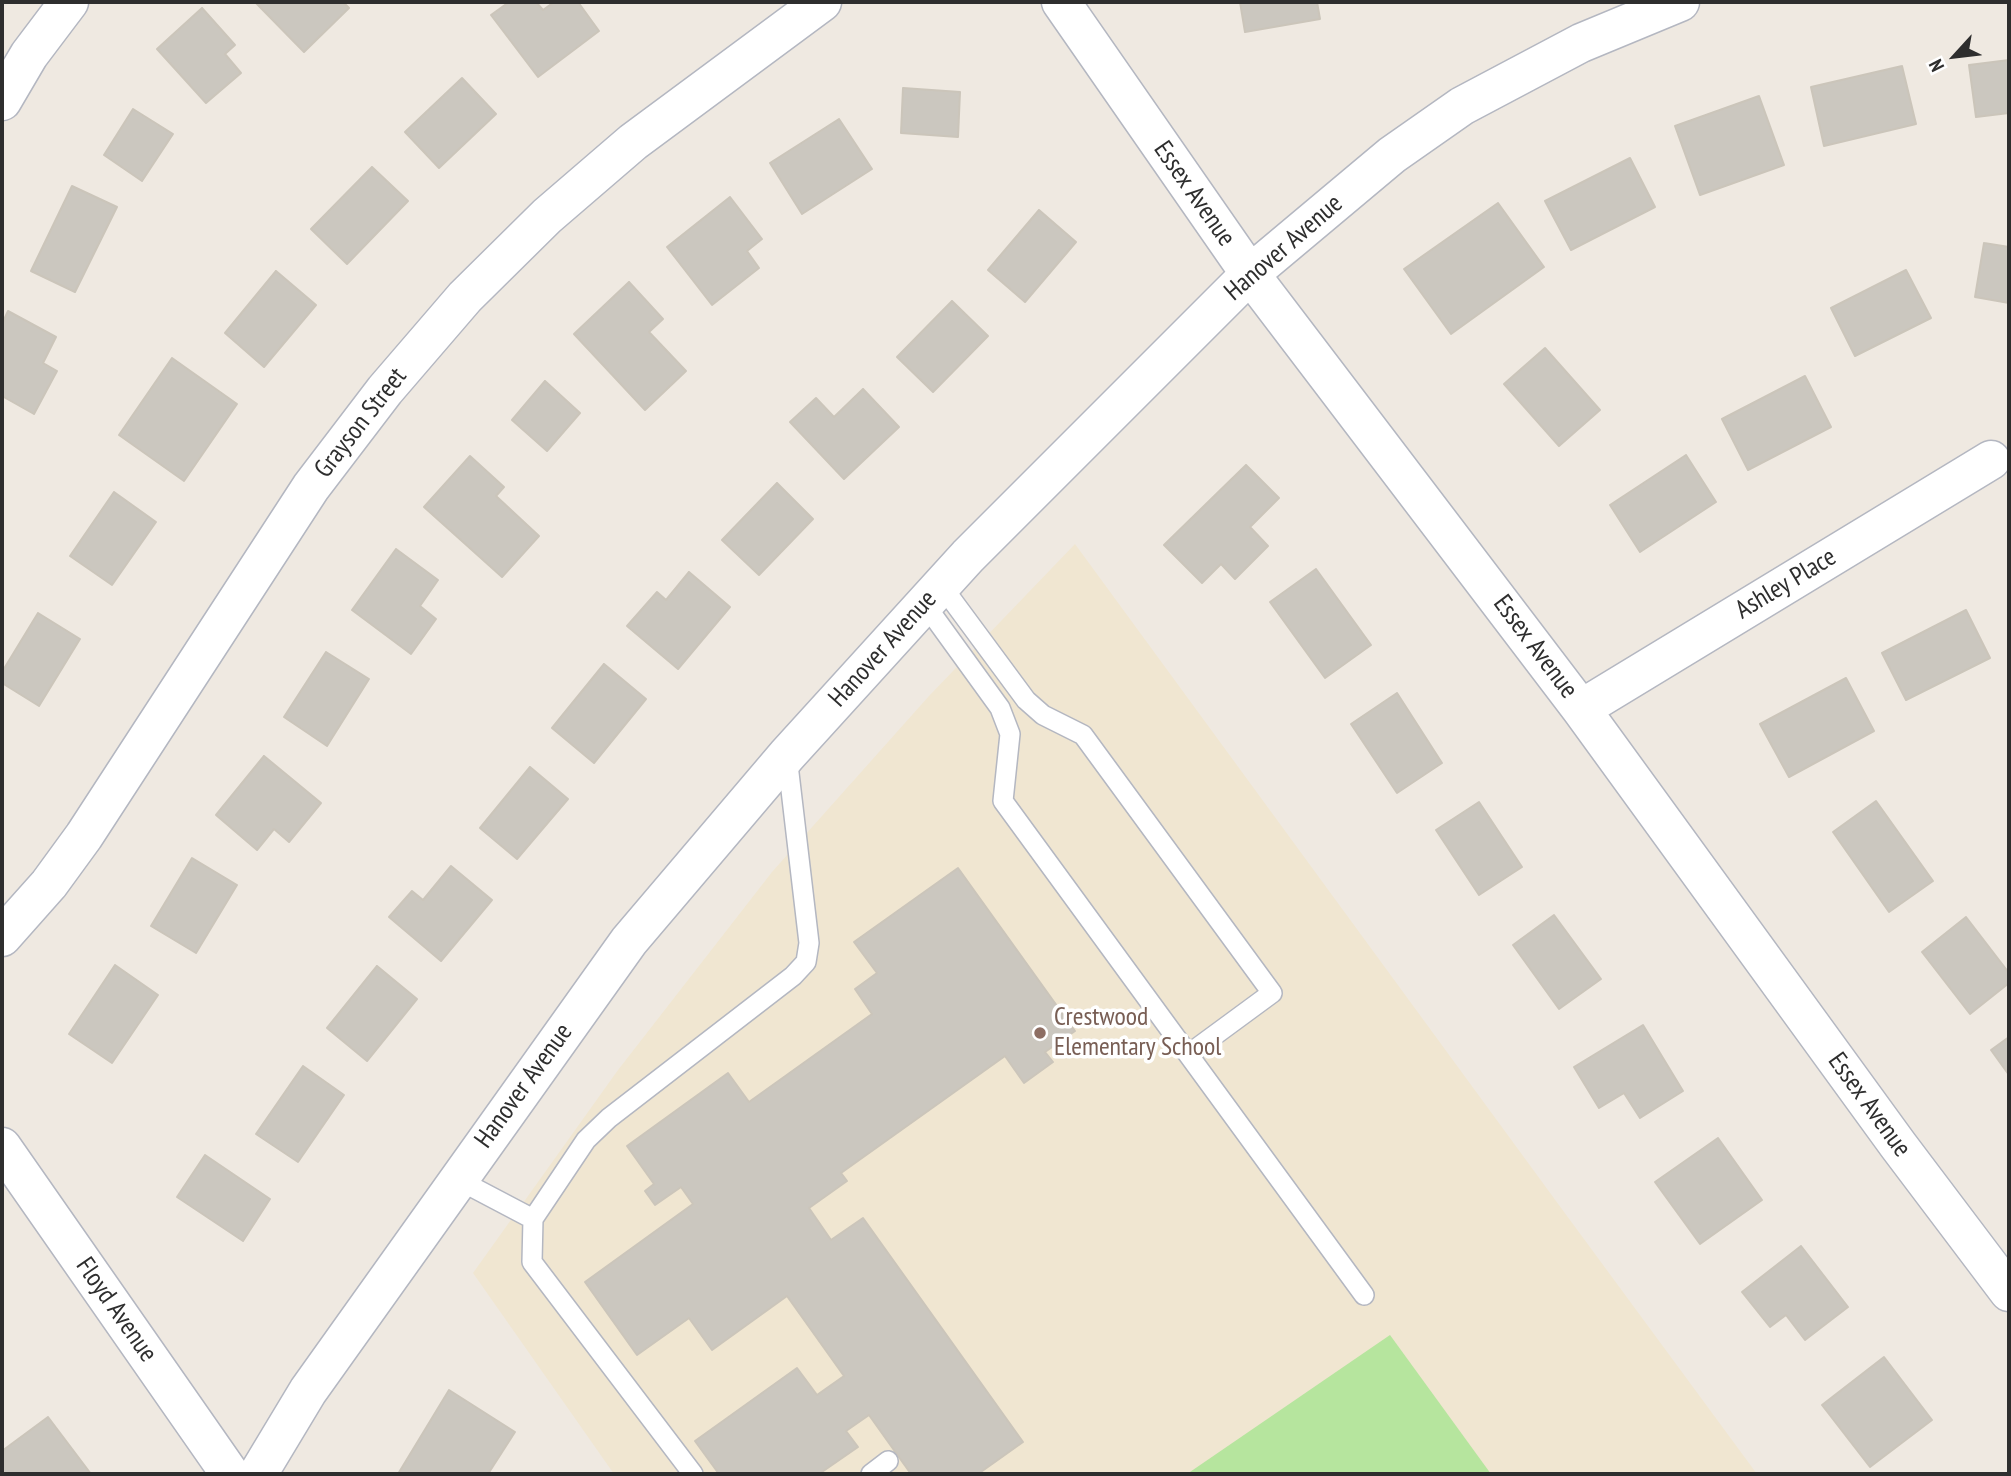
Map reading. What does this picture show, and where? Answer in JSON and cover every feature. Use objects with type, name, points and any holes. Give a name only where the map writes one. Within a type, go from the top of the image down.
[{"type":"street","points":[[2,101],[29,55],[69,2]]},
{"type":"street","name":"Grayson Street","points":[[2,937],[49,884],[84,836],[311,487],[385,390],[465,297],[547,216],[634,142],[822,2]]},
{"type":"street","name":"Essex Avenue","points":[[1061,2],[1250,274],[1581,709],[1890,1134],[2009,1292]]},
{"type":"street","name":"Hanover Avenue","points":[[258,1474],[308,1391],[629,941],[787,755],[932,594],[1250,274],[1392,155],[1462,106],[1581,43],[1680,2]]},
{"type":"street","name":"Ashley Place","points":[[1581,709],[1992,460]]},
{"type":"street","name":"Floyd Avenue","points":[[2,1147],[230,1474]]},
{"type":"lane","points":[[932,594],[1026,700],[1043,715],[1083,735],[1272,993],[1189,1054]]},
{"type":"lane","points":[[932,594],[1000,708],[1010,734],[1003,801],[1364,1295]]},
{"type":"lane","points":[[693,1474],[532,1262],[533,1219],[586,1140],[609,1118],[793,976],[806,962],[809,943],[787,755]]},
{"type":"lane","points":[[457,1179],[533,1219]]},
{"type":"lane","points":[[871,1474],[888,1461]]},
{"type":"shaded area","name":"Crestwood Elementary School","points":[[1075,544],[1757,1474],[614,1474],[473,1273],[618,1070],[772,872],[929,696]]},
{"type":"green space","points":[[1390,1335],[1491,1474],[1187,1474]]},
{"type":"building","points":[[255,2],[343,2],[349,8],[304,52]]},
{"type":"building","points":[[509,2],[536,2],[543,10],[554,2],[578,2],[599,31],[538,77],[491,15]]},
{"type":"building","points":[[1240,2],[1317,2],[1320,19],[1245,32]]},
{"type":"building","points":[[202,8],[235,45],[225,54],[241,73],[206,103],[157,49]]},
{"type":"building","points":[[2009,60],[2009,113],[1976,117],[1969,65]]},
{"type":"building","points":[[1902,66],[1916,124],[1824,146],[1811,87]]},
{"type":"building","points":[[462,78],[496,114],[439,168],[405,132]]},
{"type":"building","points":[[903,88],[960,92],[958,137],[901,133]]},
{"type":"building","points":[[1759,96],[1784,165],[1700,195],[1675,126]]},
{"type":"building","points":[[133,109],[173,134],[142,181],[104,155]]},
{"type":"building","points":[[839,119],[872,169],[802,214],[770,163]]},
{"type":"building","points":[[1630,158],[1655,207],[1571,250],[1545,201]]},
{"type":"building","points":[[372,167],[408,201],[347,264],[311,229]]},
{"type":"building","points":[[72,186],[117,207],[75,292],[31,271]]},
{"type":"building","points":[[730,197],[762,239],[747,251],[759,268],[712,305],[667,247]]},
{"type":"building","points":[[1498,203],[1544,267],[1451,334],[1404,269]]},
{"type":"building","points":[[1039,210],[1076,242],[1025,302],[988,270]]},
{"type":"building","points":[[1984,243],[2009,247],[2009,303],[1975,297]]},
{"type":"building","points":[[1906,270],[1931,318],[1855,356],[1831,308]]},
{"type":"building","points":[[276,271],[316,305],[264,367],[225,333]]},
{"type":"building","points":[[629,282],[663,319],[649,332],[686,371],[645,410],[574,334]]},
{"type":"building","points":[[952,301],[988,336],[933,392],[897,357]]},
{"type":"building","points":[[8,311],[56,337],[43,363],[57,371],[34,414],[2,396],[2,324]]},
{"type":"building","points":[[1545,348],[1600,410],[1559,446],[1504,384]]},
{"type":"building","points":[[172,358],[237,404],[184,481],[119,435]]},
{"type":"building","points":[[1805,376],[1831,427],[1748,470],[1722,419]]},
{"type":"building","points":[[545,381],[580,413],[547,451],[512,420]]},
{"type":"building","points":[[863,389],[899,427],[844,479],[790,422],[816,398],[834,417]]},
{"type":"building","points":[[1686,455],[1716,502],[1640,552],[1610,505]]},
{"type":"building","points":[[470,456],[504,487],[496,496],[539,536],[502,577],[424,507]]},
{"type":"building","points":[[1246,465],[1279,498],[1250,527],[1268,546],[1235,579],[1221,564],[1202,583],[1164,545]]},
{"type":"building","points":[[777,483],[813,519],[759,575],[722,540]]},
{"type":"building","points":[[114,492],[156,522],[112,585],[70,556]]},
{"type":"building","points":[[396,549],[438,580],[420,606],[436,619],[411,654],[352,610]]},
{"type":"building","points":[[1316,569],[1371,645],[1325,678],[1270,602]]},
{"type":"building","points":[[689,572],[730,607],[678,669],[627,626],[657,592],[666,600]]},
{"type":"building","points":[[1966,610],[1990,658],[1906,700],[1882,653]]},
{"type":"building","points":[[38,613],[80,639],[39,706],[2,683],[2,672]]},
{"type":"building","points":[[326,652],[369,679],[327,746],[284,717]]},
{"type":"building","points":[[604,664],[646,699],[594,763],[552,728]]},
{"type":"building","points":[[1846,678],[1874,731],[1789,777],[1760,724]]},
{"type":"building","points":[[1397,693],[1442,763],[1397,793],[1351,724]]},
{"type":"building","points":[[264,756],[321,803],[289,842],[274,829],[257,850],[216,815]]},
{"type":"building","points":[[530,767],[568,799],[517,859],[480,828]]},
{"type":"building","points":[[1876,801],[1933,881],[1889,912],[1833,832]]},
{"type":"building","points":[[1479,802],[1522,867],[1479,895],[1436,830]]},
{"type":"building","points":[[192,858],[237,885],[196,953],[151,926]]},
{"type":"building","points":[[451,866],[492,900],[441,961],[389,917],[412,891],[423,900]]},
{"type":"building","points":[[958,868],[1075,1031],[1045,1052],[1053,1062],[1024,1083],[1005,1056],[841,1173],[847,1181],[809,1208],[831,1240],[863,1218],[1023,1442],[978,1474],[911,1474],[869,1415],[846,1431],[858,1447],[819,1474],[719,1474],[695,1441],[797,1368],[817,1395],[844,1376],[787,1296],[712,1350],[689,1318],[637,1355],[585,1282],[693,1204],[681,1187],[655,1205],[645,1191],[654,1184],[627,1146],[728,1073],[749,1102],[872,1014],[855,989],[877,973],[854,942]]},
{"type":"building","points":[[1554,915],[1601,979],[1559,1009],[1513,945]]},
{"type":"building","points":[[1966,917],[2009,973],[2009,983],[1970,1014],[1922,952]]},
{"type":"building","points":[[115,965],[158,995],[112,1063],[69,1034]]},
{"type":"building","points":[[377,966],[417,999],[367,1061],[327,1028]]},
{"type":"building","points":[[1643,1025],[1683,1091],[1640,1118],[1624,1093],[1599,1108],[1574,1067]]},
{"type":"building","points":[[2009,1037],[2009,1075],[1991,1050]]},
{"type":"building","points":[[303,1066],[344,1095],[298,1162],[256,1134]]},
{"type":"building","points":[[1718,1138],[1762,1200],[1700,1244],[1655,1182]]},
{"type":"building","points":[[205,1155],[270,1199],[243,1241],[177,1197]]},
{"type":"building","points":[[1801,1246],[1848,1307],[1805,1340],[1786,1315],[1770,1327],[1742,1292]]},
{"type":"building","points":[[1884,1357],[1932,1420],[1870,1467],[1822,1405]]},
{"type":"building","points":[[449,1390],[515,1432],[488,1474],[398,1474]]},
{"type":"building","points":[[48,1417],[91,1474],[2,1474],[2,1451]]},
{"type":"place","name":"Crestwood Elementary School","points":[[1040,1033]]}]
